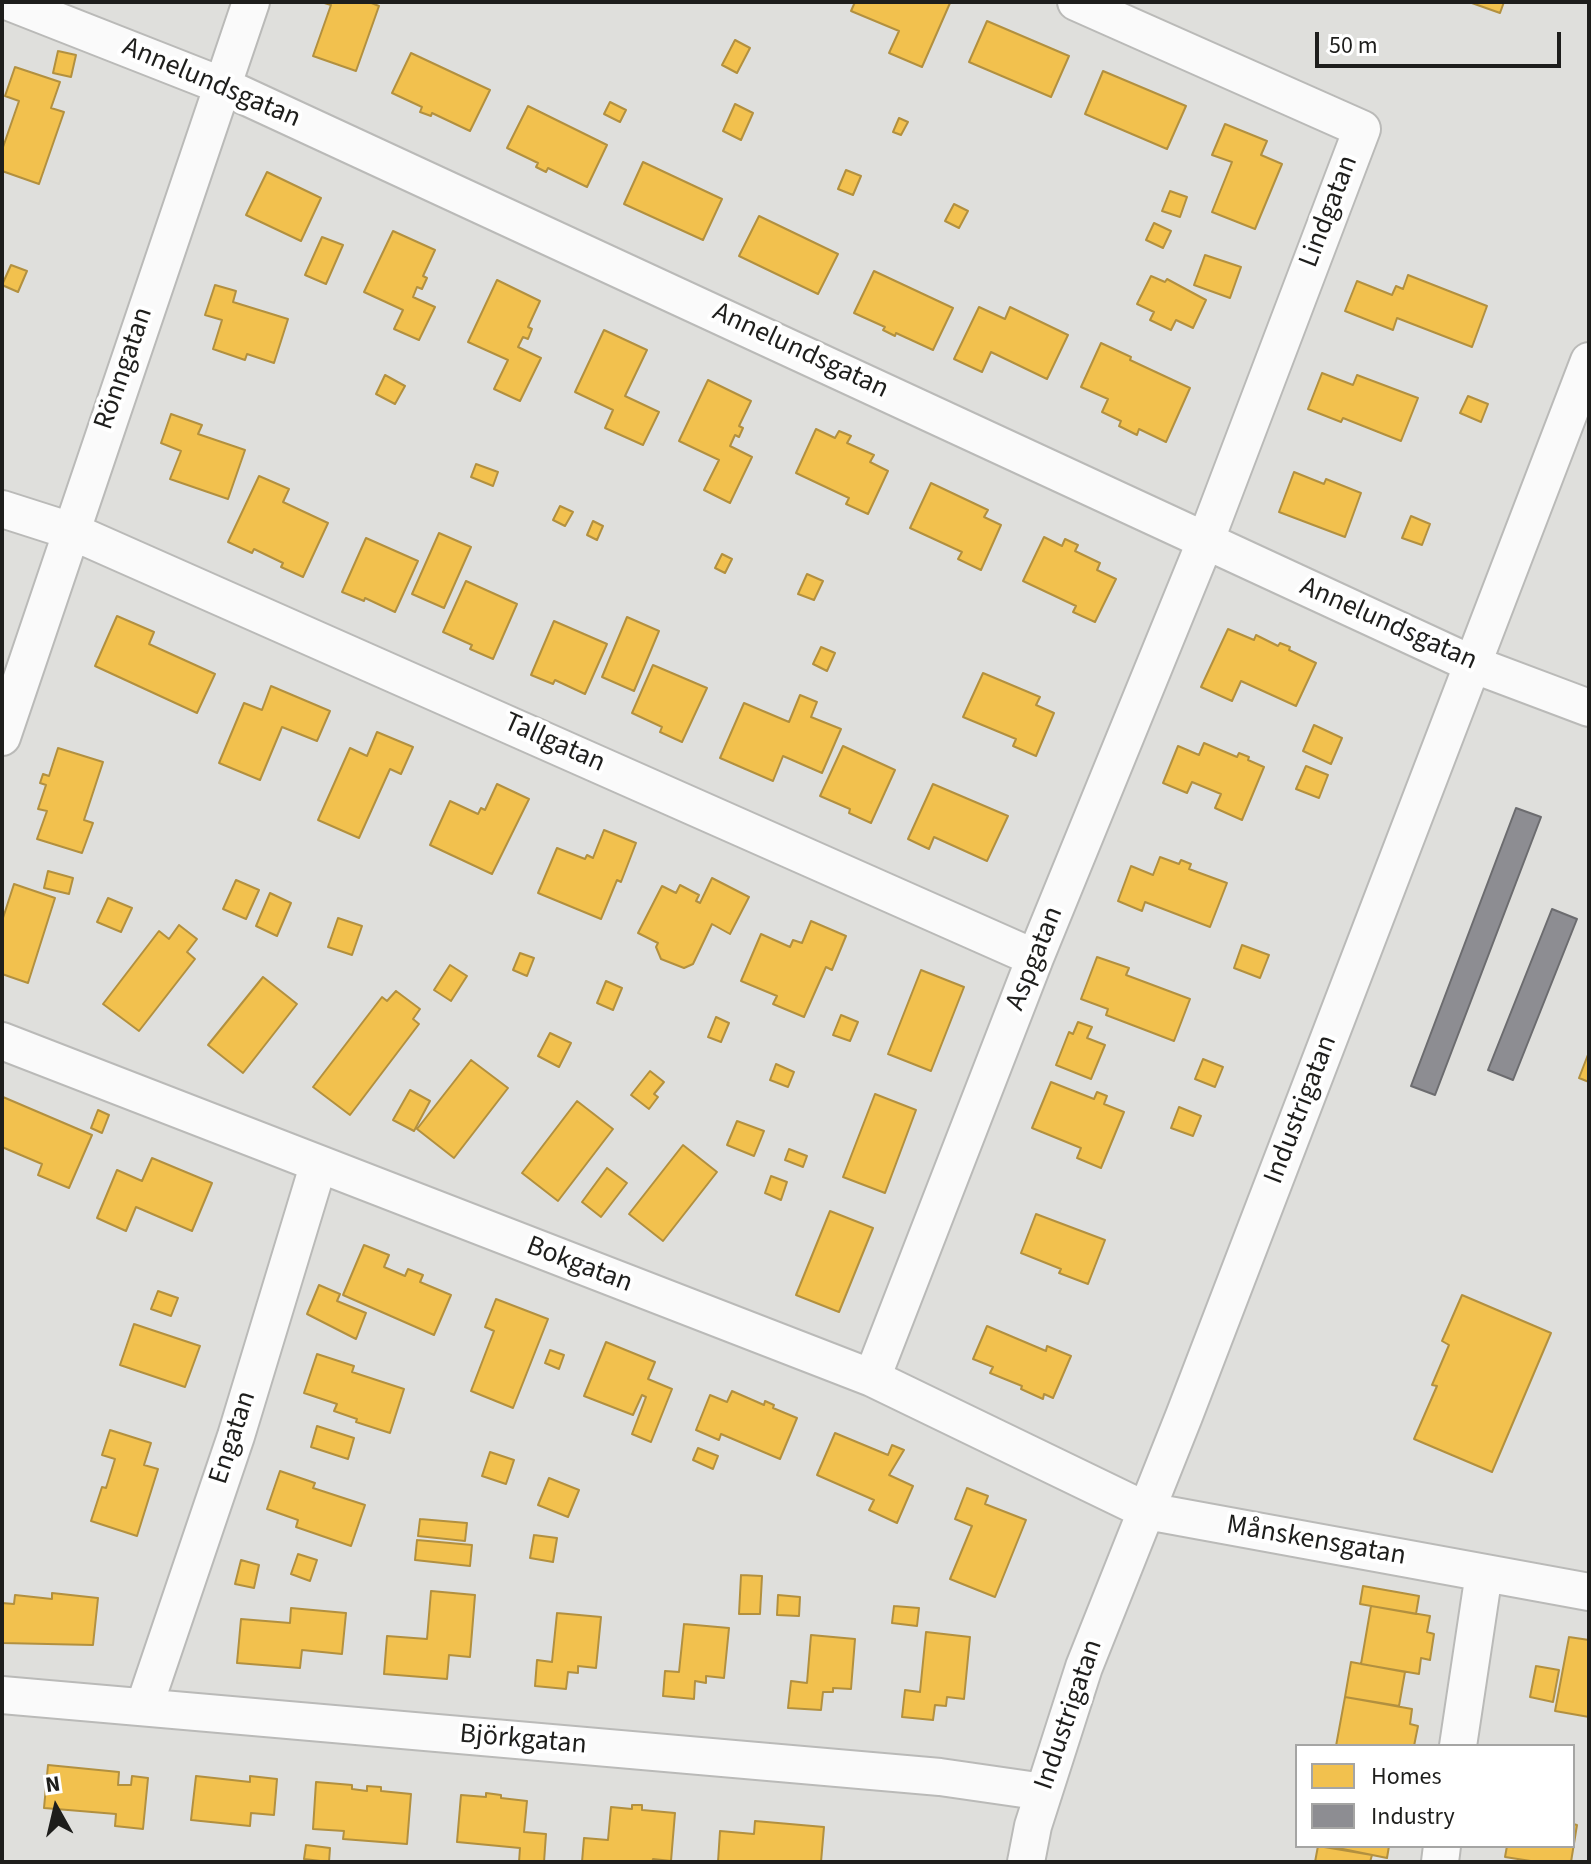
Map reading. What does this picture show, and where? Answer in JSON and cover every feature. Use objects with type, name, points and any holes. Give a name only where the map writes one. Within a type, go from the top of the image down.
[{"type":"street","name":"Annelundsgatan","points":[[9,2],[223,86],[1472,664],[1589,708]]},
{"type":"street","name":"Rönngatan","points":[[2,737],[251,2]]},
{"type":"street","name":"Lindgatan","points":[[1076,2],[1362,129],[1205,542]]},
{"type":"street","name":"Industrigatan","points":[[1026,1862],[1044,1792],[1084,1667],[1147,1511],[1589,361]]},
{"type":"street","points":[[2,509],[71,531]]},
{"type":"street","name":"Tallgatan","points":[[71,531],[1035,958]]},
{"type":"street","name":"Aspgatan","points":[[872,1378],[1035,958],[1205,542]]},
{"type":"street","name":"Bokgatan","points":[[2,1041],[318,1166],[872,1378],[1147,1511]]},
{"type":"street","name":"Engatan","points":[[144,1707],[236,1436],[318,1166]]},
{"type":"street","name":"Månskensgatan","points":[[1147,1511],[1589,1592]]},
{"type":"street","points":[[1458,1744],[1484,1573]]},
{"type":"street","name":"Björkgatan","points":[[2,1695],[940,1777],[1044,1792]]},
{"type":"building: Homes","points":[[321,2],[369,2],[379,6],[356,71],[313,56],[331,5]]},
{"type":"building: Homes","points":[[855,2],[950,3],[922,67],[889,53],[899,31],[851,11]]},
{"type":"building: Homes","points":[[1469,2],[1504,2],[1500,13]]},
{"type":"building: Homes","points":[[987,21],[1069,56],[1051,97],[969,62]]},
{"type":"building: Homes","points":[[735,40],[750,48],[737,73],[722,65]]},
{"type":"building: Homes","points":[[58,51],[76,55],[71,77],[53,73]]},
{"type":"building: Homes","points":[[411,53],[490,90],[470,131],[432,113],[431,116],[420,112],[422,107],[392,93]]},
{"type":"building: Homes","points":[[15,67],[60,82],[51,108],[64,112],[39,184],[2,171],[2,150],[19,101],[5,96]]},
{"type":"building: Homes","points":[[1103,71],[1186,106],[1167,149],[1085,114]]},
{"type":"building: Homes","points":[[610,102],[626,110],[620,122],[604,114]]},
{"type":"building: Homes","points":[[735,104],[753,113],[741,140],[723,131]]},
{"type":"building: Homes","points":[[528,106],[607,145],[587,187],[548,168],[546,172],[536,167],[538,163],[507,148]]},
{"type":"building: Homes","points":[[899,118],[908,122],[901,135],[893,132]]},
{"type":"building: Homes","points":[[1225,124],[1267,141],[1261,155],[1282,164],[1255,229],[1212,212],[1232,162],[1212,155]]},
{"type":"building: Homes","points":[[643,162],[722,199],[703,240],[624,204]]},
{"type":"building: Homes","points":[[846,170],[861,176],[853,195],[838,189]]},
{"type":"building: Homes","points":[[267,172],[321,198],[301,241],[246,215]]},
{"type":"building: Homes","points":[[1170,191],[1187,197],[1180,217],[1162,211]]},
{"type":"building: Homes","points":[[954,204],[968,211],[959,228],[945,221]]},
{"type":"building: Homes","points":[[759,216],[838,254],[818,294],[739,256]]},
{"type":"building: Homes","points":[[1154,223],[1171,231],[1163,248],[1146,240]]},
{"type":"building: Homes","points":[[393,231],[435,250],[423,276],[427,278],[422,289],[417,287],[413,297],[435,307],[419,340],[394,329],[403,310],[364,292]]},
{"type":"building: Homes","points":[[322,237],[343,245],[326,284],[305,275]]},
{"type":"building: Homes","points":[[1205,255],[1241,267],[1230,298],[1194,285]]},
{"type":"building: Homes","points":[[11,265],[27,271],[18,292],[2,285]]},
{"type":"building: Homes","points":[[874,271],[953,308],[933,350],[896,333],[895,336],[883,330],[885,327],[854,313]]},
{"type":"building: Homes","points":[[1408,275],[1487,306],[1472,347],[1397,318],[1393,330],[1345,311],[1357,281],[1392,295],[1396,286],[1403,289]]},
{"type":"building: Homes","points":[[1151,276],[1165,282],[1167,279],[1206,300],[1193,328],[1176,320],[1171,330],[1150,320],[1154,312],[1137,304]]},
{"type":"building: Homes","points":[[497,280],[540,301],[528,327],[532,329],[528,339],[523,337],[518,347],[541,358],[520,401],[494,389],[508,360],[468,342]]},
{"type":"building: Homes","points":[[215,285],[236,291],[233,302],[288,319],[274,363],[247,354],[245,360],[213,349],[222,320],[205,315]]},
{"type":"building: Homes","points":[[979,307],[1005,319],[1010,307],[1068,335],[1047,379],[991,352],[982,372],[954,359]]},
{"type":"building: Homes","points":[[604,330],[647,350],[625,396],[659,412],[643,445],[605,428],[613,410],[575,392]]},
{"type":"building: Homes","points":[[1101,343],[1190,388],[1166,442],[1139,429],[1137,435],[1119,426],[1121,421],[1102,412],[1108,399],[1081,387]]},
{"type":"building: Homes","points":[[1322,373],[1353,385],[1357,375],[1418,398],[1401,441],[1343,418],[1341,422],[1308,409]]},
{"type":"building: Homes","points":[[385,375],[405,386],[395,404],[376,394]]},
{"type":"building: Homes","points":[[708,380],[751,401],[739,426],[743,428],[739,437],[735,435],[730,446],[752,457],[730,503],[704,490],[719,460],[679,441]]},
{"type":"building: Homes","points":[[1468,396],[1488,404],[1481,422],[1460,413]]},
{"type":"building: Homes","points":[[171,414],[202,425],[198,434],[245,450],[228,499],[170,479],[181,451],[161,443]]},
{"type":"building: Homes","points":[[816,429],[835,438],[839,431],[851,436],[847,443],[874,455],[870,462],[888,471],[868,514],[846,504],[849,498],[796,473]]},
{"type":"building: Homes","points":[[476,464],[498,472],[493,486],[471,477]]},
{"type":"building: Homes","points":[[1294,472],[1324,484],[1326,479],[1361,493],[1345,537],[1279,512]]},
{"type":"building: Homes","points":[[259,476],[289,489],[283,502],[328,523],[303,577],[254,549],[252,553],[228,542]]},
{"type":"building: Homes","points":[[931,483],[988,510],[984,517],[1001,525],[981,570],[958,559],[962,552],[910,528]]},
{"type":"building: Homes","points":[[560,506],[573,512],[565,526],[553,520]]},
{"type":"building: Homes","points":[[1411,516],[1430,524],[1422,545],[1402,538]]},
{"type":"building: Homes","points":[[593,521],[603,526],[597,540],[587,535]]},
{"type":"building: Homes","points":[[439,533],[471,547],[444,608],[412,594]]},
{"type":"building: Homes","points":[[1044,537],[1062,546],[1065,539],[1078,545],[1075,551],[1100,563],[1097,570],[1116,579],[1095,622],[1073,612],[1076,606],[1023,581]]},
{"type":"building: Homes","points":[[366,538],[418,561],[395,612],[365,598],[364,601],[342,592]]},
{"type":"building: Homes","points":[[722,554],[732,559],[725,573],[715,568]]},
{"type":"building: Homes","points":[[807,574],[823,581],[814,600],[798,594]]},
{"type":"building: Homes","points":[[466,581],[517,604],[493,659],[443,632]]},
{"type":"building: Homes","points":[[117,616],[154,632],[149,644],[215,674],[197,713],[95,666]]},
{"type":"building: Homes","points":[[627,617],[659,631],[634,691],[602,677]]},
{"type":"building: Homes","points":[[554,621],[607,644],[585,694],[555,680],[553,684],[531,675]]},
{"type":"building: Homes","points":[[1228,629],[1254,640],[1256,635],[1278,646],[1280,643],[1316,663],[1296,706],[1241,681],[1232,701],[1201,687]]},
{"type":"building: Homes","points":[[821,647],[835,653],[827,671],[813,664]]},
{"type":"building: Homes","points":[[653,665],[707,688],[682,742],[660,732],[662,727],[632,713]]},
{"type":"building: Homes","points":[[983,673],[1040,697],[1036,705],[1054,713],[1036,756],[1013,746],[1016,739],[963,717]]},
{"type":"building: Homes","points":[[271,686],[330,711],[317,741],[282,727],[260,780],[219,763],[244,703],[262,710]]},
{"type":"building: Homes","points":[[800,695],[817,702],[811,717],[841,729],[822,773],[783,756],[773,781],[720,758],[744,703],[789,722]]},
{"type":"building: Homes","points":[[1314,725],[1342,738],[1331,764],[1303,751]]},
{"type":"building: Homes","points":[[377,732],[413,747],[401,774],[390,769],[359,838],[318,820],[350,748],[367,756]]},
{"type":"building: Homes","points":[[1204,743],[1237,757],[1239,753],[1249,757],[1248,760],[1264,767],[1242,820],[1215,808],[1221,794],[1192,782],[1187,793],[1163,783],[1178,746],[1199,755]]},
{"type":"building: Homes","points":[[843,746],[895,770],[871,823],[849,813],[850,809],[820,796]]},
{"type":"building: Homes","points":[[58,748],[103,762],[84,820],[93,823],[82,853],[37,839],[47,811],[38,809],[46,785],[40,783],[43,774],[49,776]]},
{"type":"building: Homes","points":[[1306,766],[1328,775],[1319,798],[1296,789]]},
{"type":"building: Homes","points":[[497,784],[529,799],[492,874],[430,845],[450,801],[478,814],[481,808],[485,810]]},
{"type":"building: Homes","points":[[933,784],[1008,816],[987,861],[934,837],[929,849],[908,839]]},
{"type":"building: Homes","points":[[604,830],[636,843],[621,882],[617,880],[601,919],[538,893],[557,848],[585,859],[587,855],[593,858]]},
{"type":"building: Homes","points":[[1160,857],[1179,864],[1181,860],[1191,864],[1189,869],[1227,883],[1210,927],[1145,902],[1142,911],[1118,901],[1131,866],[1153,875]]},
{"type":"building: Homes","points":[[48,871],[73,878],[69,894],[44,888]]},
{"type":"building: Homes","points":[[712,878],[749,897],[730,934],[712,924],[693,964],[684,968],[661,959],[656,947],[658,943],[638,933],[662,886],[676,893],[680,885],[699,895],[696,901],[700,903]]},
{"type":"building: Homes","points":[[236,880],[259,890],[246,919],[223,909]]},
{"type":"building: Homes","points":[[14,884],[55,898],[28,983],[2,974],[2,921]]},
{"type":"building: Homes","points":[[270,893],[291,903],[277,936],[256,926]]},
{"type":"building: Homes","points":[[108,898],[132,908],[121,932],[97,922]]},
{"type":"building: Homes","points":[[338,918],[362,926],[352,955],[328,947]]},
{"type":"building: Homes","points":[[811,921],[846,936],[832,970],[826,967],[804,1017],[773,1004],[777,996],[741,981],[761,934],[790,947],[793,940],[802,943]]},
{"type":"building: Homes","points":[[179,925],[197,939],[187,952],[195,959],[139,1031],[103,1004],[159,931],[169,939]]},
{"type":"building: Homes","points":[[1242,945],[1269,955],[1260,978],[1234,968]]},
{"type":"building: Homes","points":[[520,953],[534,958],[527,976],[513,970]]},
{"type":"building: Homes","points":[[1097,957],[1129,968],[1126,975],[1190,999],[1174,1041],[1106,1015],[1108,1009],[1081,999]]},
{"type":"building: Homes","points":[[450,965],[467,976],[451,1001],[434,990]]},
{"type":"building: Homes","points":[[921,970],[964,987],[931,1071],[888,1054]]},
{"type":"building: Homes","points":[[263,977],[297,1004],[243,1073],[208,1045]]},
{"type":"building: Homes","points":[[606,981],[622,988],[613,1010],[597,1003]]},
{"type":"building: Homes","points":[[396,991],[420,1009],[413,1019],[419,1024],[350,1115],[313,1087],[382,997],[387,1001]]},
{"type":"building: Homes","points":[[841,1015],[858,1022],[850,1041],[833,1035]]},
{"type":"building: Homes","points":[[716,1017],[729,1023],[721,1042],[708,1037]]},
{"type":"building: Homes","points":[[1078,1022],[1092,1027],[1087,1038],[1105,1045],[1091,1079],[1056,1065],[1069,1032],[1073,1034]]},
{"type":"building: Homes","points":[[550,1033],[571,1043],[559,1067],[538,1056]]},
{"type":"building: Homes","points":[[1589,1052],[1589,1082],[1579,1078]]},
{"type":"building: Homes","points":[[1203,1059],[1223,1067],[1215,1087],[1195,1079]]},
{"type":"building: Homes","points":[[471,1060],[508,1088],[454,1158],[417,1129]]},
{"type":"building: Homes","points":[[776,1064],[794,1072],[788,1087],[770,1080]]},
{"type":"building: Homes","points":[[650,1071],[664,1082],[654,1094],[658,1097],[649,1109],[631,1095]]},
{"type":"building: Homes","points":[[1051,1082],[1094,1099],[1097,1092],[1107,1096],[1104,1104],[1124,1112],[1101,1168],[1077,1158],[1081,1148],[1032,1128]]},
{"type":"building: Homes","points":[[410,1090],[430,1101],[414,1131],[393,1120]]},
{"type":"building: Homes","points":[[875,1094],[916,1110],[885,1193],[843,1177]]},
{"type":"building: Homes","points":[[3,1097],[92,1135],[69,1188],[38,1175],[42,1164],[2,1147]]},
{"type":"building: Homes","points":[[577,1101],[613,1129],[558,1201],[522,1173]]},
{"type":"building: Homes","points":[[1179,1107],[1201,1116],[1193,1136],[1171,1128]]},
{"type":"building: Homes","points":[[98,1110],[109,1115],[102,1133],[91,1128]]},
{"type":"building: Homes","points":[[737,1121],[764,1131],[754,1156],[727,1145]]},
{"type":"building: Homes","points":[[683,1145],[717,1172],[663,1241],[629,1214]]},
{"type":"building: Homes","points":[[789,1149],[807,1156],[803,1167],[785,1160]]},
{"type":"building: Homes","points":[[152,1158],[212,1183],[192,1231],[136,1207],[126,1231],[97,1218],[117,1170],[142,1181]]},
{"type":"building: Homes","points":[[607,1168],[627,1183],[601,1217],[582,1202]]},
{"type":"building: Homes","points":[[771,1176],[787,1182],[781,1200],[765,1193]]},
{"type":"building: Homes","points":[[830,1211],[873,1228],[839,1312],[796,1295]]},
{"type":"building: Homes","points":[[1036,1214],[1105,1240],[1088,1284],[1021,1253]]},
{"type":"building: Homes","points":[[364,1245],[389,1255],[384,1267],[405,1276],[408,1269],[423,1275],[420,1282],[451,1295],[434,1335],[343,1295]]},
{"type":"building: Homes","points":[[319,1285],[340,1294],[337,1301],[366,1313],[356,1339],[307,1314]]},
{"type":"building: Homes","points":[[158,1291],[178,1298],[171,1316],[151,1309]]},
{"type":"building: Homes","points":[[1462,1295],[1551,1333],[1492,1472],[1414,1439],[1437,1386],[1432,1385],[1449,1345],[1442,1341]]},
{"type":"building: Homes","points":[[496,1299],[548,1319],[513,1408],[471,1391],[494,1331],[485,1327]]},
{"type":"building: Homes","points":[[134,1324],[200,1346],[185,1387],[120,1365]]},
{"type":"building: Homes","points":[[987,1326],[1046,1351],[1047,1346],[1071,1356],[1053,1398],[1044,1394],[1043,1399],[1021,1389],[1022,1386],[990,1373],[993,1367],[973,1359]]},
{"type":"building: Homes","points":[[606,1342],[655,1362],[648,1379],[672,1389],[651,1442],[632,1434],[646,1397],[642,1395],[633,1415],[584,1396]]},
{"type":"building: Homes","points":[[550,1350],[564,1355],[559,1369],[545,1363]]},
{"type":"building: Homes","points":[[317,1354],[354,1366],[352,1372],[404,1389],[390,1433],[356,1422],[357,1419],[334,1411],[337,1404],[304,1393]]},
{"type":"building: Homes","points":[[732,1391],[764,1405],[765,1401],[774,1405],[773,1408],[797,1418],[780,1459],[721,1434],[719,1440],[696,1430],[710,1395],[727,1402]]},
{"type":"building: Homes","points":[[317,1426],[354,1438],[348,1459],[311,1447]]},
{"type":"building: Homes","points":[[110,1430],[151,1443],[144,1465],[158,1469],[137,1536],[91,1521],[115,1459],[102,1455]]},
{"type":"building: Homes","points":[[835,1433],[888,1455],[892,1445],[904,1450],[889,1475],[913,1486],[897,1523],[869,1510],[874,1500],[817,1475]]},
{"type":"building: Homes","points":[[698,1448],[718,1456],[713,1469],[693,1460]]},
{"type":"building: Homes","points":[[490,1452],[514,1460],[506,1484],[482,1476]]},
{"type":"building: Homes","points":[[280,1471],[315,1483],[313,1488],[365,1505],[351,1546],[296,1527],[298,1520],[267,1509]]},
{"type":"building: Homes","points":[[549,1478],[579,1490],[568,1517],[538,1505]]},
{"type":"building: Homes","points":[[967,1488],[988,1496],[985,1504],[1026,1520],[995,1597],[950,1579],[972,1526],[955,1519]]},
{"type":"building: Homes","points":[[420,1519],[467,1523],[465,1541],[418,1536]]},
{"type":"building: Homes","points":[[534,1535],[557,1538],[553,1562],[530,1558]]},
{"type":"building: Homes","points":[[417,1540],[472,1545],[470,1566],[415,1560]]},
{"type":"building: Homes","points":[[298,1554],[317,1560],[310,1581],[291,1574]]},
{"type":"building: Homes","points":[[241,1560],[259,1565],[254,1588],[235,1584]]},
{"type":"building: Homes","points":[[741,1575],[762,1576],[760,1614],[739,1614]]},
{"type":"building: Homes","points":[[1363,1586],[1419,1596],[1416,1614],[1360,1604]]},
{"type":"building: Homes","points":[[431,1591],[475,1595],[470,1657],[449,1655],[447,1679],[384,1674],[387,1636],[427,1639]]},
{"type":"building: Homes","points":[[52,1593],[98,1598],[93,1645],[2,1643],[2,1603],[14,1604],[15,1595],[52,1599]]},
{"type":"building: Homes","points":[[778,1595],[800,1597],[799,1616],[777,1615]]},
{"type":"building: Homes","points":[[894,1606],[919,1608],[917,1626],[892,1623]]},
{"type":"building: Homes","points":[[1371,1606],[1430,1616],[1427,1632],[1434,1634],[1430,1660],[1421,1658],[1419,1674],[1361,1664]]},
{"type":"building: Homes","points":[[291,1608],[346,1613],[342,1654],[302,1650],[300,1668],[237,1663],[241,1619],[290,1623]]},
{"type":"building: Homes","points":[[557,1613],[601,1617],[596,1668],[578,1666],[578,1673],[568,1672],[566,1689],[535,1686],[537,1660],[552,1662]]},
{"type":"building: Homes","points":[[684,1624],[729,1628],[724,1678],[706,1676],[706,1683],[695,1681],[694,1699],[663,1696],[665,1671],[679,1672]]},
{"type":"building: Homes","points":[[926,1632],[970,1637],[964,1699],[947,1697],[946,1706],[935,1705],[933,1720],[902,1717],[905,1690],[920,1692]]},
{"type":"building: Homes","points":[[811,1635],[855,1639],[851,1689],[833,1688],[833,1692],[823,1692],[821,1710],[788,1708],[791,1681],[807,1683]]},
{"type":"building: Homes","points":[[1569,1637],[1589,1640],[1589,1717],[1555,1711]]},
{"type":"building: Homes","points":[[1351,1662],[1405,1672],[1399,1706],[1345,1697]]},
{"type":"building: Homes","points":[[1536,1666],[1559,1670],[1553,1702],[1530,1697]]},
{"type":"building: Homes","points":[[1345,1697],[1412,1709],[1410,1724],[1418,1726],[1414,1744],[1336,1744]]},
{"type":"building: Homes","points":[[48,1765],[119,1772],[118,1785],[131,1785],[132,1776],[148,1778],[143,1829],[115,1826],[116,1814],[44,1808]]},
{"type":"building: Homes","points":[[196,1776],[250,1782],[250,1776],[277,1779],[274,1815],[251,1813],[250,1826],[191,1820]]},
{"type":"building: Homes","points":[[316,1782],[352,1785],[352,1789],[367,1791],[367,1786],[381,1787],[381,1791],[411,1794],[407,1844],[343,1839],[344,1831],[313,1829]]},
{"type":"building: Homes","points":[[486,1793],[527,1801],[524,1832],[546,1834],[544,1862],[519,1862],[520,1848],[457,1842],[461,1795],[486,1797]]},
{"type":"building: Homes","points":[[632,1805],[642,1805],[642,1810],[675,1813],[671,1861],[582,1862],[584,1838],[608,1840],[611,1807],[632,1809]]},
{"type":"building: Homes","points":[[755,1821],[824,1827],[821,1862],[718,1862],[720,1831],[754,1834]]},
{"type":"building: Homes","points":[[306,1845],[330,1848],[329,1862],[304,1859]]},
{"type":"building: Homes","points":[[1318,1848],[1372,1855],[1370,1862],[1315,1862]]},
{"type":"building: Homes","points":[[1338,1848],[1389,1848],[1387,1858]]},
{"type":"building: Homes","points":[[1507,1848],[1573,1848],[1571,1862],[1537,1862],[1505,1857]]},
{"type":"building: Industry","points":[[1516,808],[1541,817],[1435,1095],[1411,1086]]},
{"type":"building: Industry","points":[[1552,909],[1577,919],[1513,1080],[1488,1070]]}]
